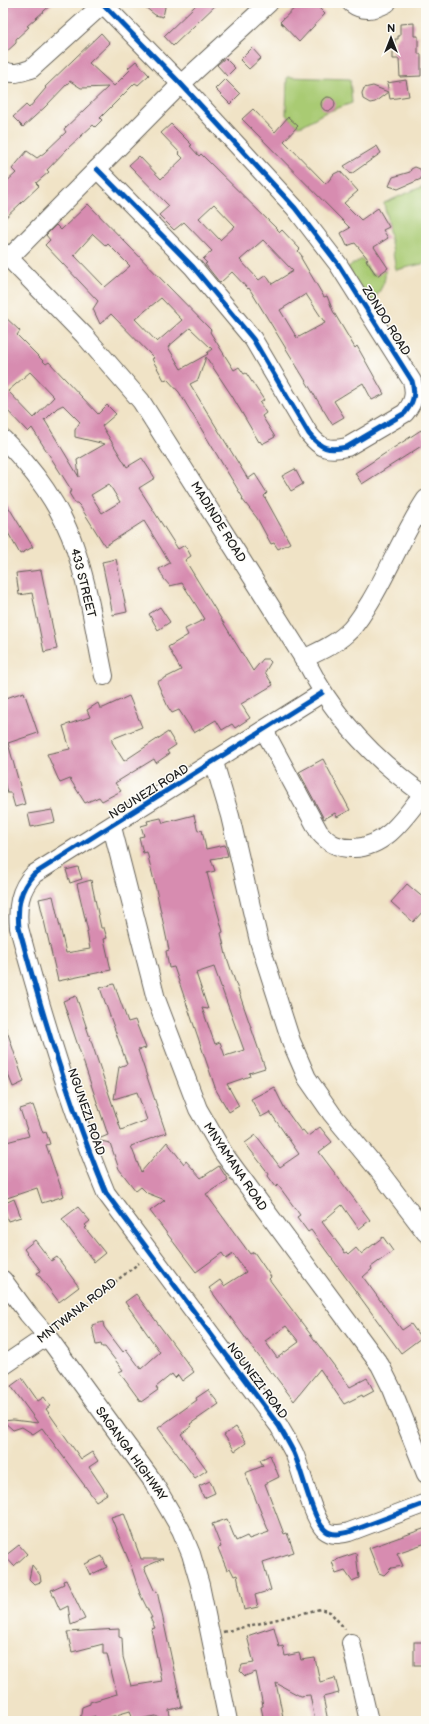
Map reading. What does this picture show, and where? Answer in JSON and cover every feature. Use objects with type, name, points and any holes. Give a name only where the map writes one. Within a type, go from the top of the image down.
[{"type":"street","points":[[3,70],[8,73],[17,74],[31,69],[103,3]]},
{"type":"street","name":"ZONDO ROAD","points":[[97,169],[193,267],[253,339],[309,434],[318,445],[337,449],[347,447],[363,439],[419,402],[414,396],[412,381],[338,264],[295,208],[181,84],[103,3]]},
{"type":"street","points":[[6,255],[97,169],[181,84],[269,3]]},
{"type":"street","points":[[351,3],[366,9],[378,7],[387,3]]},
{"type":"street","name":"MADINDE ROAD","points":[[6,255],[94,346],[141,401],[303,659],[322,693],[355,735],[393,772],[424,795]]},
{"type":"street","name":"433 STREET","points":[[3,439],[37,478],[59,513],[75,547],[104,676]]},
{"type":"street","points":[[303,659],[329,646],[346,634],[362,615],[394,560],[426,500]]},
{"type":"street","name":"NGUNEZI ROAD","points":[[322,693],[112,827],[50,863],[27,881],[20,896],[17,910],[19,928],[52,1044],[92,1159],[106,1193],[150,1254],[256,1393],[279,1426],[294,1453],[313,1506],[324,1529],[330,1533],[337,1534],[349,1532],[426,1503]]},
{"type":"street","points":[[264,730],[319,832],[327,842],[338,847],[360,848],[371,845],[383,838],[395,828],[424,795]]},
{"type":"street","points":[[214,762],[230,816],[259,941],[291,1041],[307,1078],[332,1114],[379,1171],[426,1233]]},
{"type":"street","name":"MNYAMANA ROAD","points":[[112,827],[156,999],[198,1109],[224,1154],[380,1365],[392,1389],[426,1474]]},
{"type":"street","name":"SAGANGA HIGHWAY","points":[[3,1280],[47,1336],[165,1499],[181,1530],[191,1554],[211,1634],[228,1721]]},
{"type":"street","name":"MNTWANA ROAD","points":[[3,1366],[47,1336]]},
{"type":"street","points":[[351,1643],[369,1721]]},
{"type":"path","points":[[211,1634],[320,1609],[330,1612],[338,1619],[351,1643]]},
{"type":"green space","points":[[287,77],[350,79],[352,103],[324,113],[303,125],[298,126],[286,115]]},
{"type":"green space","points":[[426,185],[426,263],[396,270],[384,203]]},
{"type":"green space","points":[[362,259],[372,275],[385,270],[384,283],[373,301],[366,302],[348,267]]},
{"type":"building","points":[[3,3],[53,3],[27,26],[29,27],[16,39],[16,43],[3,55]]},
{"type":"building","points":[[140,3],[162,3],[165,7],[163,17],[155,15]]},
{"type":"building","points":[[198,3],[218,3],[173,46],[164,36]]},
{"type":"building","points":[[300,3],[314,3],[325,14],[299,42],[280,22]]},
{"type":"building","points":[[414,23],[414,36],[418,36],[418,54],[421,54],[421,76],[400,77],[399,59],[393,59],[395,39],[398,39],[398,36],[400,36],[400,24]]},
{"type":"building","points":[[101,33],[110,43],[89,63],[114,86],[130,70],[128,68],[136,61],[149,75],[138,85],[135,83],[100,118],[102,120],[95,127],[93,125],[68,148],[47,170],[49,172],[36,183],[39,186],[3,220],[3,185],[16,173],[12,169],[27,151],[37,158],[44,153],[66,132],[64,129],[108,87],[81,88],[70,81],[23,127],[13,117],[26,105],[29,108],[46,88],[45,87]]},
{"type":"building","points":[[252,48],[261,58],[249,69],[240,60]]},
{"type":"building","points":[[225,58],[235,68],[227,76],[217,65]]},
{"type":"building","points":[[225,79],[240,94],[230,104],[215,89]]},
{"type":"building","points":[[406,80],[409,96],[390,99],[387,83]]},
{"type":"building","points":[[373,86],[388,92],[375,102],[370,103],[363,99],[362,93],[364,88]]},
{"type":"building","points":[[328,97],[333,99],[335,104],[333,109],[328,111],[323,109],[321,104],[323,99]]},
{"type":"building","points":[[253,109],[275,132],[288,117],[298,126],[284,141],[326,184],[334,174],[340,171],[358,191],[344,203],[361,220],[378,208],[389,227],[383,230],[388,238],[374,247],[388,268],[377,276],[366,260],[368,259],[355,243],[347,246],[341,233],[350,228],[242,119]]},
{"type":"building","points":[[171,124],[192,145],[190,146],[199,156],[201,154],[280,232],[282,230],[300,249],[298,251],[302,256],[301,258],[324,297],[327,296],[333,311],[355,348],[357,346],[384,394],[372,400],[363,383],[334,401],[344,417],[332,424],[249,288],[248,289],[232,272],[220,283],[205,264],[207,263],[203,259],[212,251],[184,222],[174,230],[159,215],[169,206],[129,165],[139,156],[161,179],[183,158],[161,133]],"holes":[[[214,204],[235,226],[220,240],[199,218]],[[263,240],[293,271],[272,284],[266,275],[259,280],[240,260]],[[306,294],[325,323],[297,338],[280,310]]]},
{"type":"building","points":[[377,146],[381,153],[351,174],[344,166]]},
{"type":"building","points":[[415,167],[420,169],[422,174],[421,179],[398,189],[389,186],[393,177],[410,172],[411,169]]},
{"type":"building","points":[[88,204],[211,330],[210,332],[234,370],[239,367],[244,374],[246,373],[264,400],[260,403],[266,413],[262,416],[275,437],[262,444],[260,441],[259,442],[232,396],[206,357],[198,380],[190,384],[248,479],[255,474],[267,493],[264,496],[290,543],[278,549],[274,543],[271,544],[257,518],[242,499],[243,498],[179,392],[167,379],[164,380],[152,359],[154,358],[111,314],[100,324],[93,309],[98,301],[45,245],[50,240],[46,235],[56,225],[61,230]],"holes":[[[93,234],[106,246],[108,244],[130,266],[105,287],[74,255]],[[161,298],[182,320],[157,342],[135,319]],[[190,328],[212,349],[207,353],[208,354],[181,369],[168,347]]]},
{"type":"building","points":[[3,315],[20,331],[17,335],[46,364],[49,362],[98,414],[107,405],[116,414],[102,426],[127,467],[142,458],[155,478],[139,488],[178,549],[185,545],[191,556],[185,560],[253,671],[263,659],[268,659],[271,662],[265,672],[273,685],[241,704],[250,718],[235,728],[232,724],[222,730],[216,720],[194,733],[179,710],[172,713],[157,682],[181,670],[168,647],[188,635],[185,629],[205,619],[182,583],[170,586],[164,579],[159,569],[170,563],[144,521],[105,546],[80,506],[75,503],[69,493],[72,491],[32,428],[28,432],[3,406]],"holes":[[[30,372],[54,397],[34,418],[8,391]],[[63,405],[80,422],[75,430],[75,437],[105,444],[77,460],[79,477],[44,419],[45,420],[57,408]],[[109,484],[120,502],[102,513],[91,495]]]},
{"type":"building","points":[[421,430],[426,439],[426,443],[362,484],[355,473]]},
{"type":"building","points":[[295,469],[303,484],[291,491],[282,476]]},
{"type":"building","points":[[3,498],[33,547],[20,554],[3,524]]},
{"type":"building","points":[[116,559],[127,612],[113,615],[102,562]]},
{"type":"building","points":[[41,570],[57,649],[44,652],[32,593],[19,595],[16,573]]},
{"type":"building","points":[[160,607],[170,622],[158,630],[149,614]]},
{"type":"building","points":[[24,692],[38,733],[8,743],[25,804],[15,807],[11,793],[7,793],[3,777],[3,699]]},
{"type":"building","points":[[129,696],[142,727],[112,739],[112,742],[124,761],[168,732],[176,745],[167,751],[169,754],[156,763],[154,759],[115,783],[121,791],[102,801],[99,797],[85,803],[70,779],[60,783],[47,754],[70,749],[63,726],[90,717],[87,710],[98,703],[100,708],[103,708]]},
{"type":"building","points":[[323,759],[350,810],[337,817],[335,813],[324,819],[299,772]]},
{"type":"building","points":[[52,810],[55,822],[31,827],[28,814]]},
{"type":"building","points":[[194,815],[198,831],[202,830],[206,849],[225,845],[228,856],[211,859],[215,871],[207,873],[223,932],[221,933],[226,955],[265,1068],[249,1073],[250,1076],[227,1084],[239,1106],[229,1112],[216,1090],[174,967],[169,968],[166,951],[169,950],[156,889],[147,852],[143,853],[139,837],[144,836],[141,826],[148,824],[147,821],[161,818],[163,823]],"holes":[[[214,967],[244,1050],[225,1056],[220,1042],[215,1044],[202,1008],[208,1009],[196,973]]]},
{"type":"building","points":[[78,867],[82,879],[70,883],[66,870]]},
{"type":"building","points":[[91,880],[101,928],[104,928],[107,938],[104,939],[111,970],[58,981],[39,899],[53,896],[66,953],[90,949],[88,931],[77,884]]},
{"type":"building","points":[[407,884],[426,900],[426,908],[413,922],[391,902]]},
{"type":"building","points":[[114,984],[128,1022],[135,1020],[146,1048],[138,1050],[166,1133],[131,1146],[141,1172],[167,1142],[184,1164],[186,1161],[201,1178],[219,1166],[228,1180],[206,1194],[250,1254],[254,1252],[271,1277],[269,1279],[350,1387],[367,1378],[374,1391],[344,1404],[320,1369],[294,1401],[272,1372],[271,1373],[209,1288],[220,1280],[224,1286],[246,1272],[233,1254],[226,1259],[222,1253],[196,1272],[150,1211],[165,1200],[147,1193],[141,1187],[136,1191],[119,1169],[110,1143],[96,1140],[108,1135],[63,1001],[76,996],[121,1130],[147,1120],[137,1092],[114,1099],[119,1067],[127,1064],[100,988]],"holes":[[[286,1326],[299,1342],[277,1358],[265,1341]]]},
{"type":"building","points":[[5,1025],[24,1082],[13,1087],[7,1072],[3,1073],[3,1026]]},
{"type":"building","points":[[274,1087],[285,1109],[301,1131],[303,1130],[308,1136],[320,1127],[332,1142],[319,1152],[370,1220],[359,1229],[342,1205],[322,1222],[345,1253],[347,1252],[349,1254],[356,1248],[361,1254],[383,1237],[393,1251],[371,1267],[372,1269],[363,1277],[402,1330],[411,1324],[421,1338],[401,1353],[311,1230],[308,1232],[297,1217],[300,1215],[278,1185],[276,1187],[268,1176],[269,1174],[245,1143],[256,1135],[280,1167],[299,1154],[270,1112],[261,1117],[251,1099]]},
{"type":"building","points":[[33,1105],[43,1133],[46,1132],[50,1144],[46,1145],[64,1196],[42,1203],[37,1188],[7,1198],[3,1186],[3,1143],[29,1136],[20,1109]]},
{"type":"building","points":[[14,1199],[21,1217],[8,1221],[3,1209],[3,1204]]},
{"type":"building","points":[[78,1207],[90,1221],[85,1225],[87,1227],[85,1228],[105,1253],[94,1262],[62,1219]]},
{"type":"building","points":[[35,1240],[51,1261],[57,1257],[79,1287],[59,1302],[37,1273],[41,1271],[24,1249]]},
{"type":"building","points":[[136,1294],[194,1372],[182,1381],[178,1375],[175,1378],[172,1374],[156,1387],[158,1390],[141,1402],[119,1372],[123,1370],[105,1347],[102,1347],[101,1344],[96,1345],[92,1325],[103,1322],[104,1327],[123,1352],[126,1349],[141,1369],[160,1352],[125,1302]]},
{"type":"building","points":[[22,1378],[38,1401],[44,1397],[50,1406],[46,1409],[81,1459],[92,1452],[98,1461],[89,1467],[107,1494],[96,1501],[42,1428],[33,1434],[22,1427],[13,1430],[3,1421],[13,1420],[38,1423],[11,1386]]},
{"type":"building","points":[[208,1390],[219,1404],[190,1424],[192,1426],[181,1434],[207,1470],[195,1478],[158,1428],[197,1400],[196,1398]]},
{"type":"building","points":[[236,1427],[246,1443],[235,1451],[224,1435]]},
{"type":"building","points":[[270,1455],[279,1477],[265,1484],[284,1534],[287,1533],[294,1552],[263,1562],[271,1590],[255,1595],[258,1607],[244,1610],[237,1575],[234,1576],[230,1568],[227,1570],[218,1548],[221,1547],[212,1524],[227,1519],[236,1541],[247,1536],[249,1539],[269,1532],[245,1473],[263,1466],[260,1460]]},
{"type":"building","points":[[210,1481],[215,1493],[204,1498],[199,1486]]},
{"type":"building","points":[[124,1513],[141,1559],[163,1559],[144,1567],[155,1592],[157,1591],[182,1707],[169,1710],[171,1721],[164,1721],[156,1716],[134,1720],[130,1711],[96,1721],[95,1716],[80,1720],[82,1707],[90,1704],[90,1702],[117,1694],[107,1654],[103,1654],[103,1644],[72,1652],[67,1632],[119,1629],[119,1637],[122,1638],[123,1657],[131,1686],[162,1681],[151,1629],[155,1628],[150,1618],[152,1618],[140,1594],[131,1566],[111,1517]]},
{"type":"building","points":[[426,1528],[426,1543],[397,1553],[403,1566],[391,1568],[384,1575],[379,1573],[369,1548]]},
{"type":"building","points":[[19,1545],[27,1554],[14,1566],[5,1556]]},
{"type":"building","points":[[356,1553],[359,1578],[352,1581],[345,1571],[336,1574],[332,1561]]},
{"type":"building","points":[[102,1556],[107,1567],[90,1575],[85,1564]]},
{"type":"building","points":[[32,1565],[40,1575],[41,1582],[34,1584],[29,1579]]},
{"type":"building","points":[[66,1580],[85,1619],[71,1625],[68,1606],[60,1610],[51,1590],[64,1584],[63,1581]]},
{"type":"building","points":[[274,1627],[279,1647],[283,1646],[285,1656],[299,1653],[301,1660],[315,1658],[320,1682],[335,1678],[339,1693],[323,1697],[328,1721],[315,1721],[310,1695],[300,1696],[276,1683],[283,1717],[264,1721],[261,1707],[263,1706],[256,1672],[245,1676],[240,1671],[242,1665],[254,1663],[247,1636]]},
{"type":"building","points":[[414,1642],[425,1642],[425,1665],[414,1665]]},
{"type":"cycle path","points":[[97,169],[193,267],[253,339],[309,434],[317,443],[330,449],[347,447],[405,413],[410,406],[414,395],[412,381],[338,264],[295,208],[181,84],[103,4]]},
{"type":"cycle path","points":[[322,693],[34,874],[25,886],[20,899],[18,913],[19,928],[58,1062],[106,1193],[279,1426],[294,1453],[320,1524],[330,1533],[346,1533],[426,1503]]}]
